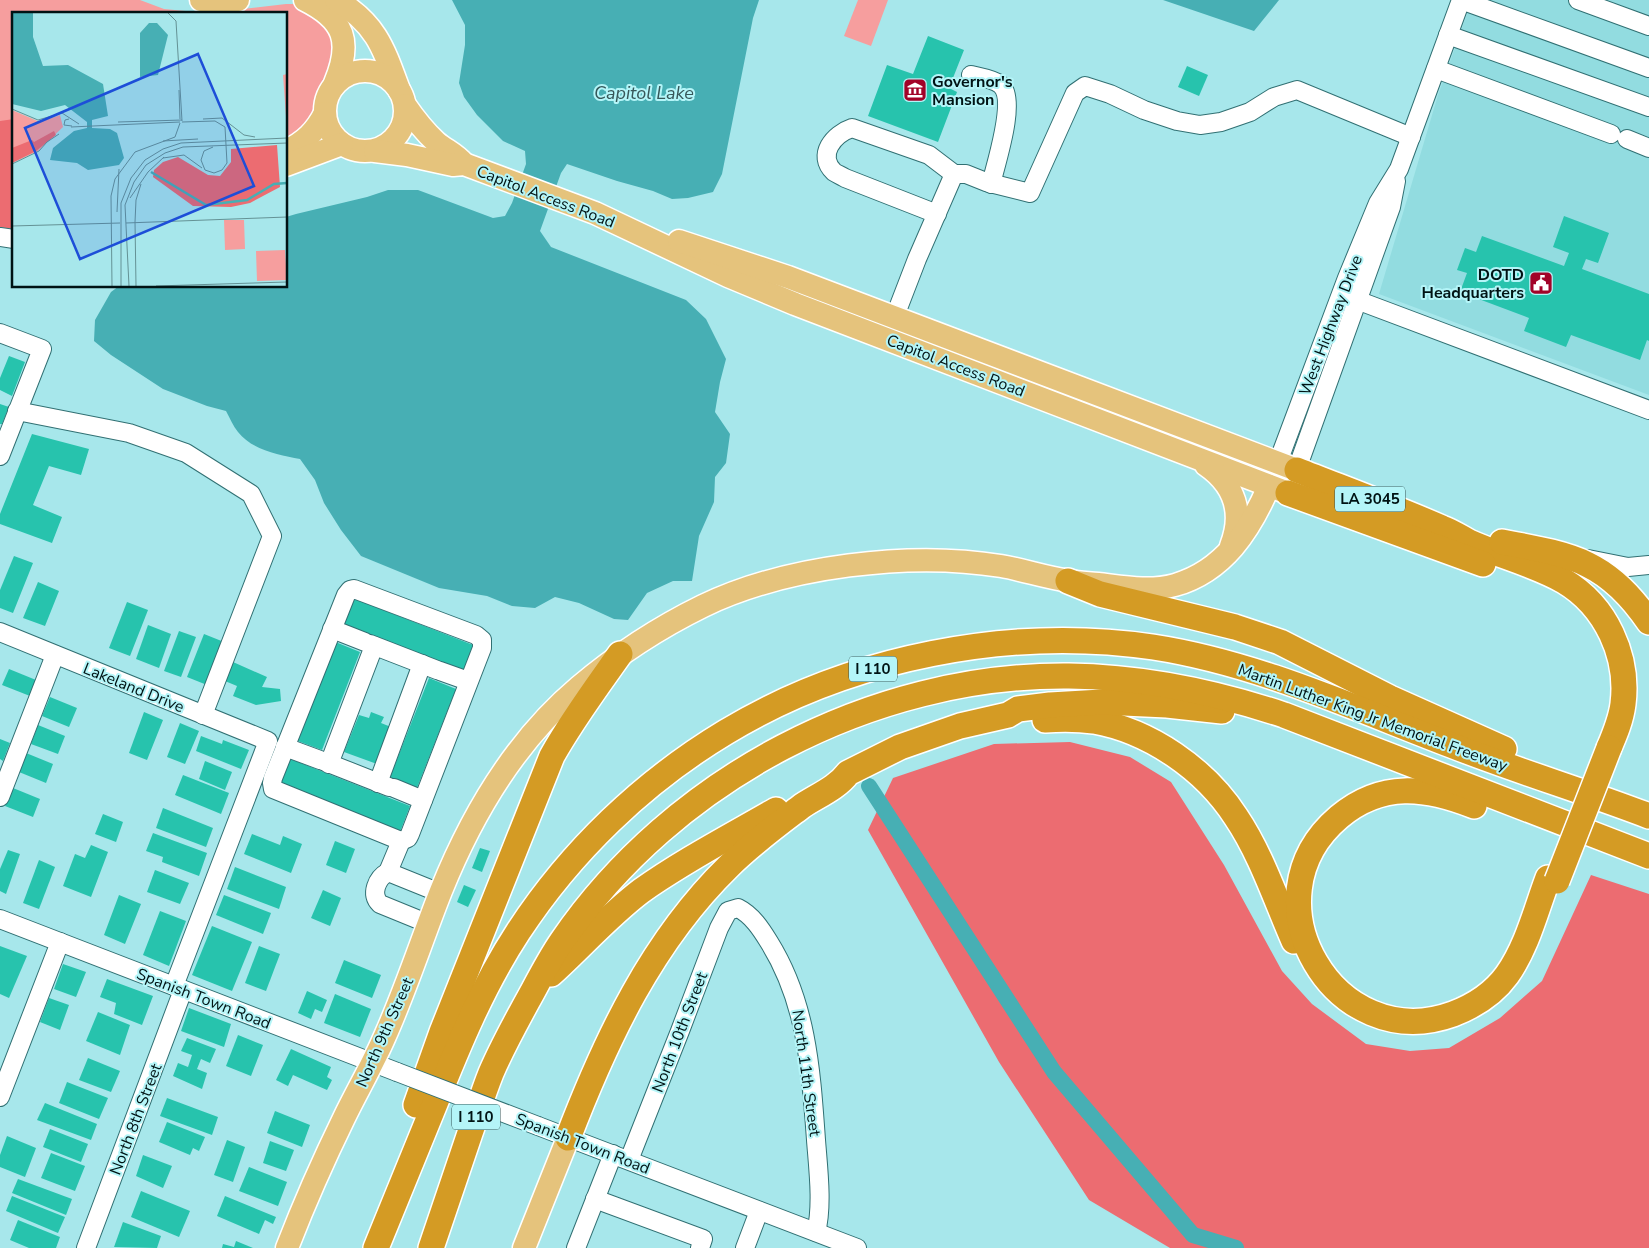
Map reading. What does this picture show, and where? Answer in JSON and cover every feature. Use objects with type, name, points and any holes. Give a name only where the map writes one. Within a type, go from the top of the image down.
[{"type":"highway","name":"LA 3045","points":[[1287,467],[1444,528]]},
{"type":"highway","points":[[1278,490],[1543,587],[1571,603],[1595,629],[1604,646],[1611,667],[1612,710],[1604,746]]},
{"type":"highway","points":[[1444,528],[1554,552],[1588,564],[1603,572],[1624,590],[1649,622]]},
{"type":"highway","points":[[1444,528],[1469,542],[1554,576],[1576,590],[1598,611],[1618,648],[1624,690],[1621,715],[1604,746],[1553,880],[1521,950],[1507,974],[1491,992],[1462,1010],[1437,1018],[1414,1020],[1392,1018],[1369,1011],[1342,994],[1328,981],[1314,960],[1304,938],[1299,917],[1301,880],[1308,857],[1323,832],[1353,806],[1377,795],[1420,790],[1450,797],[1547,834],[1649,862]]},
{"type":"highway","points":[[1068,581],[1100,594],[1236,627],[1280,642],[1390,698],[1515,753],[1644,814]]},
{"type":"highway","name":"Martin Luther King Jr Memorial Freeway","points":[[376,1248],[458,1046],[480,997],[519,931],[568,865],[625,807],[682,761],[746,721],[809,691],[859,672],[936,653],[1019,643],[1105,642],[1163,649],[1217,660],[1275,677],[1508,767],[1644,814]]},
{"type":"highway","points":[[366,1248],[442,1032],[542,780],[563,736],[620,654]]},
{"type":"highway","name":"Martin Luther King Jr Memorial Freeway","points":[[431,1248],[492,1074],[521,1011],[561,942],[593,900],[628,862],[670,823],[705,795],[761,759],[808,734],[853,716],[914,697],[958,687],[1010,680],[1068,676],[1127,680],[1181,687],[1248,703],[1284,715],[1649,856]]},
{"type":"highway","points":[[568,1138],[624,1010],[653,960],[680,922],[711,885],[745,851],[803,805],[842,780],[848,773],[884,754],[942,732],[1008,715],[1018,709],[1102,702],[1167,704],[1238,713],[1284,715]]},
{"type":"highway","points":[[1008,715],[1019,720],[1074,720],[1106,724],[1142,737],[1187,764],[1217,792],[1237,818],[1252,843],[1301,958],[1315,981],[1327,996],[1344,1009],[1364,1021],[1383,1028],[1405,1032],[1439,1029],[1472,1017],[1497,1000],[1512,986],[1524,968],[1530,955],[1553,880]]},
{"type":"highway","points":[[533,991],[598,928],[642,891],[700,854],[838,773],[848,773]]},
{"type":"main road","points":[[201,0],[238,0]]},
{"type":"main road","points":[[306,0],[327,12],[336,22],[342,36],[344,55],[342,66],[326,102],[325,113],[328,127],[333,136],[342,144],[359,152],[375,151],[386,146],[399,133],[404,122],[403,100],[384,50],[375,33],[359,15],[336,0]]},
{"type":"main road","points":[[335,83],[349,73],[369,71],[388,78],[394,84],[415,120],[436,142],[457,156],[464,164]]},
{"type":"main road","points":[[288,150],[310,136],[318,127],[325,113]]},
{"type":"main road","points":[[288,164],[342,144]]},
{"type":"main road","name":"Capitol Access Road","points":[[375,151],[407,155],[453,165],[464,164],[595,213],[758,290],[1278,490]]},
{"type":"main road","name":"Capitol Access Road","points":[[628,227],[694,245],[753,265],[895,317],[1287,467]]},
{"type":"main road","points":[[1197,458],[1223,479],[1234,498],[1237,528],[1227,554]]},
{"type":"main road","name":"North 9th Street","points":[[287,1248],[313,1183],[385,1037],[440,893],[476,814],[521,748],[543,723],[577,689],[620,654],[675,620],[726,596],[789,577],[830,568],[897,561],[964,562],[1000,566],[1068,581],[1130,588],[1166,587],[1178,584],[1207,571],[1227,554],[1278,490]]},
{"type":"main road","points":[[524,1248],[568,1138]]},
{"type":"street","points":[[1461,0],[1649,68]]},
{"type":"street","name":"West Highway Drive","points":[[1278,490],[1349,297],[1391,207],[1399,169],[1461,0]]},
{"type":"street","points":[[1578,0],[1649,26]]},
{"type":"street","points":[[1448,35],[1649,107]]},
{"type":"street","points":[[1436,68],[1649,148]]},
{"type":"street","points":[[971,75],[1000,84],[1005,91],[1008,114],[991,184]]},
{"type":"street","points":[[937,214],[845,178],[833,171],[827,159],[828,151],[834,138],[842,131],[852,128],[930,155],[954,174],[966,174],[991,184],[1030,193],[1075,93],[1085,86],[1110,94],[1152,113],[1177,121],[1200,125],[1221,122],[1250,112],[1274,97],[1297,90],[1411,137]]},
{"type":"street","points":[[886,339],[954,174]]},
{"type":"street","points":[[1349,297],[1649,410]]},
{"type":"street","points":[[0,333],[42,349],[0,456]]},
{"type":"street","points":[[17,411],[129,433],[186,453],[251,494],[272,536],[203,715]]},
{"type":"street","points":[[1554,552],[1628,567],[1649,565]]},
{"type":"street","points":[[401,841],[273,789],[272,783],[285,747],[346,595],[350,590],[360,590],[476,635],[482,640],[482,648],[410,834],[408,838],[401,841],[388,872],[379,880],[374,893],[380,904],[429,924]]},
{"type":"street","points":[[332,629],[468,682]]},
{"type":"street","name":"Lakeland Drive","points":[[0,632],[268,741]]},
{"type":"street","points":[[324,762],[369,644]]},
{"type":"street","points":[[0,797],[55,655]]},
{"type":"street","points":[[387,786],[433,668]]},
{"type":"street","name":"North 8th Street","points":[[86,1248],[268,741]]},
{"type":"street","points":[[285,747],[423,800]]},
{"type":"street","points":[[388,872],[440,893]]},
{"type":"street","name":"North 10th Street","points":[[579,1247],[595,1198],[621,1157],[680,1030],[718,928],[728,911],[734,908]]},
{"type":"street","name":"North 11th Street","points":[[734,908],[744,911],[762,931],[787,973],[800,1012],[813,1095],[820,1214],[816,1232]]},
{"type":"street","name":"Spanish Town Road","points":[[0,919],[857,1248]]},
{"type":"street","points":[[0,1097],[60,942]]},
{"type":"street","points":[[595,1198],[703,1239],[700,1248]]},
{"type":"street","points":[[745,1248],[759,1211]]},
{"type":"shaded area","points":[[0,0],[140,0],[164,9],[196,12],[12,12],[12,229],[0,227]]},
{"type":"shaded area","points":[[858,0],[888,0],[871,46],[844,36]]},
{"type":"shaded area","points":[[1472,0],[1649,0],[1649,395],[1379,294],[1438,95]]},
{"type":"shaded area","points":[[296,4],[334,31],[330,77],[322,89],[315,115],[288,143],[288,12],[216,12]]},
{"type":"shaded area","points":[[12,119],[12,229],[0,227],[0,121]]},
{"type":"shaded area","points":[[1070,742],[1130,757],[1171,782],[1224,865],[1282,971],[1312,1004],[1366,1044],[1410,1051],[1449,1048],[1500,1018],[1542,981],[1591,875],[1649,894],[1649,1248],[1170,1248],[1089,1200],[999,1062],[868,830],[893,778],[994,744]]},
{"type":"water","name":"Capitol Lake","points":[[452,0],[759,0],[753,18],[722,174],[713,192],[688,198],[672,199],[653,191],[567,164],[561,173],[540,231],[551,247],[686,300],[706,319],[726,359],[715,412],[730,434],[726,463],[715,477],[714,502],[699,536],[692,581],[673,581],[647,593],[628,620],[614,619],[579,603],[555,597],[535,608],[512,606],[487,596],[439,588],[361,556],[341,530],[324,503],[315,480],[300,459],[266,451],[251,443],[236,430],[226,411],[207,406],[163,389],[111,355],[94,341],[95,320],[111,292],[116,288],[288,288],[288,216],[388,190],[418,190],[493,218],[505,216],[512,203],[526,164],[525,151],[503,141],[477,115],[464,97],[459,83],[465,45],[465,25]]},
{"type":"water","points":[[1163,0],[1279,0],[1254,31]]},
{"type":"building","name":"Governor's Mansion","points":[[928,36],[964,50],[949,88],[957,92],[938,142],[868,116],[887,65],[913,74]]},
{"type":"building","points":[[1187,66],[1208,75],[1199,96],[1178,87]]},
{"type":"building","name":"DOTD Headquarters","points":[[1564,216],[1609,233],[1598,263],[1586,259],[1582,269],[1649,294],[1649,341],[1647,340],[1640,360],[1571,335],[1566,347],[1524,331],[1529,318],[1460,292],[1467,273],[1457,270],[1465,248],[1476,252],[1482,236],[1564,266],[1569,253],[1553,247]]},
{"type":"building","points":[[9,356],[25,362],[12,396],[0,390],[0,378]]},
{"type":"building","points":[[0,404],[9,407],[2,424],[0,424]]},
{"type":"building","points":[[32,434],[89,449],[81,475],[49,466],[33,505],[62,517],[52,543],[0,524],[0,514]]},
{"type":"building","points":[[14,556],[33,563],[13,613],[0,608],[0,590]]},
{"type":"building","points":[[38,582],[59,591],[45,626],[23,618]]},
{"type":"building","points":[[350,597],[473,645],[463,672],[340,624]]},
{"type":"building","points":[[127,602],[148,610],[130,656],[109,648]]},
{"type":"building","points":[[148,625],[171,634],[159,668],[136,659]]},
{"type":"building","points":[[179,631],[196,637],[181,677],[164,671]]},
{"type":"building","points":[[204,634],[224,642],[207,685],[187,677]]},
{"type":"building","points":[[333,641],[360,652],[322,750],[295,740]]},
{"type":"building","points":[[233,662],[267,677],[262,687],[280,689],[281,701],[256,705],[233,696],[237,686],[225,681]]},
{"type":"building","points":[[9,669],[36,680],[30,696],[2,685]]},
{"type":"building","points":[[429,678],[456,689],[417,788],[390,777]]},
{"type":"building","points":[[50,697],[77,708],[69,727],[42,716]]},
{"type":"building","points":[[144,712],[163,720],[147,760],[129,753]]},
{"type":"building","points":[[371,712],[384,717],[381,723],[391,727],[377,764],[344,752],[359,715],[369,718]]},
{"type":"building","points":[[180,723],[199,731],[185,764],[167,757]]},
{"type":"building","points":[[38,725],[65,736],[58,754],[31,744]]},
{"type":"building","points":[[201,736],[222,744],[223,740],[249,750],[241,769],[196,751]]},
{"type":"building","points":[[0,739],[10,743],[3,761],[0,759]]},
{"type":"building","points":[[26,753],[53,764],[46,783],[19,772]]},
{"type":"building","points":[[288,758],[410,806],[400,832],[277,784]]},
{"type":"building","points":[[205,761],[232,772],[225,790],[199,779]]},
{"type":"building","points":[[183,775],[229,793],[221,814],[175,795]]},
{"type":"building","points":[[13,788],[40,799],[33,817],[5,806]]},
{"type":"building","points":[[163,808],[213,828],[206,847],[156,828]]},
{"type":"building","points":[[103,814],[123,822],[116,842],[95,834]]},
{"type":"building","points":[[153,833],[207,853],[199,876],[162,862],[163,857],[146,851]]},
{"type":"building","points":[[252,834],[280,845],[283,836],[302,844],[291,873],[244,854]]},
{"type":"building","points":[[335,841],[355,849],[346,873],[326,865]]},
{"type":"building","points":[[91,845],[108,852],[91,897],[63,886],[75,854],[85,858]]},
{"type":"building","points":[[480,848],[490,851],[482,872],[472,868]]},
{"type":"building","points":[[8,850],[20,854],[6,894],[0,891],[0,869]]},
{"type":"building","points":[[39,860],[55,867],[39,909],[23,903]]},
{"type":"building","points":[[235,867],[286,887],[279,909],[227,889]]},
{"type":"building","points":[[155,870],[189,883],[180,904],[147,892]]},
{"type":"building","points":[[464,885],[476,890],[468,907],[457,902]]},
{"type":"building","points":[[323,890],[341,898],[330,926],[311,918]]},
{"type":"building","points":[[119,895],[141,904],[125,944],[104,935]]},
{"type":"building","points":[[224,895],[271,913],[263,934],[216,915]]},
{"type":"building","points":[[160,911],[186,921],[169,966],[143,955]]},
{"type":"building","points":[[212,926],[252,942],[232,991],[192,975]]},
{"type":"building","points":[[0,946],[27,956],[9,998],[0,994]]},
{"type":"building","points":[[259,946],[280,954],[266,991],[245,983]]},
{"type":"building","points":[[344,960],[381,975],[372,998],[335,983]]},
{"type":"building","points":[[63,964],[86,972],[76,997],[54,989]]},
{"type":"building","points":[[107,979],[153,996],[142,1025],[114,1014],[116,1003],[100,997]]},
{"type":"building","points":[[307,991],[327,1000],[322,1012],[315,1009],[311,1019],[298,1013]]},
{"type":"building","points":[[335,994],[371,1009],[360,1037],[324,1023]]},
{"type":"building","points":[[49,998],[69,1005],[60,1030],[40,1022]]},
{"type":"building","points":[[189,1008],[231,1024],[224,1047],[181,1031]]},
{"type":"building","points":[[98,1012],[130,1025],[120,1055],[86,1041]]},
{"type":"building","points":[[238,1035],[263,1045],[251,1076],[226,1066]]},
{"type":"building","points":[[187,1038],[216,1049],[210,1063],[201,1059],[197,1069],[207,1073],[202,1089],[173,1076],[178,1063],[188,1067],[192,1055],[181,1051]]},
{"type":"building","points":[[291,1049],[331,1067],[327,1077],[332,1080],[327,1090],[293,1075],[288,1086],[276,1080]]},
{"type":"building","points":[[88,1058],[120,1071],[111,1092],[79,1080]]},
{"type":"building","points":[[67,1082],[108,1098],[99,1119],[59,1103]]},
{"type":"building","points":[[167,1098],[218,1117],[212,1135],[160,1116]]},
{"type":"building","points":[[45,1103],[97,1124],[91,1140],[37,1120]]},
{"type":"building","points":[[275,1111],[310,1125],[302,1147],[267,1133]]},
{"type":"building","points":[[167,1122],[205,1137],[199,1151],[193,1148],[190,1155],[159,1142]]},
{"type":"building","points":[[50,1129],[88,1144],[81,1162],[43,1147]]},
{"type":"building","points":[[7,1136],[36,1148],[25,1177],[0,1167],[0,1155]]},
{"type":"building","points":[[227,1140],[245,1147],[233,1182],[214,1175]]},
{"type":"building","points":[[270,1141],[294,1150],[286,1171],[263,1163]]},
{"type":"building","points":[[51,1153],[85,1166],[75,1191],[41,1178]]},
{"type":"building","points":[[143,1155],[172,1166],[163,1188],[136,1176]]},
{"type":"building","points":[[249,1167],[287,1182],[278,1206],[239,1191]]},
{"type":"building","points":[[18,1179],[72,1199],[66,1215],[12,1193]]},
{"type":"building","points":[[141,1191],[190,1211],[179,1237],[131,1217]]},
{"type":"building","points":[[12,1196],[65,1217],[58,1233],[6,1211]]},
{"type":"building","points":[[225,1196],[276,1217],[273,1224],[265,1220],[259,1234],[217,1216]]},
{"type":"building","points":[[18,1220],[60,1237],[56,1248],[29,1248],[10,1240]]},
{"type":"building","points":[[123,1222],[161,1236],[157,1248],[114,1247]]},
{"type":"building","points":[[236,1241],[253,1248],[222,1248],[223,1244],[234,1247]]},
{"type":"waterway","points":[[869,786],[1054,1072],[1193,1235],[1236,1248]]},
{"type":"place","name":"Governor's Mansion","points":[[915,90]]},
{"type":"place","name":"DOTD Headquarters","points":[[1541,283]]}]
